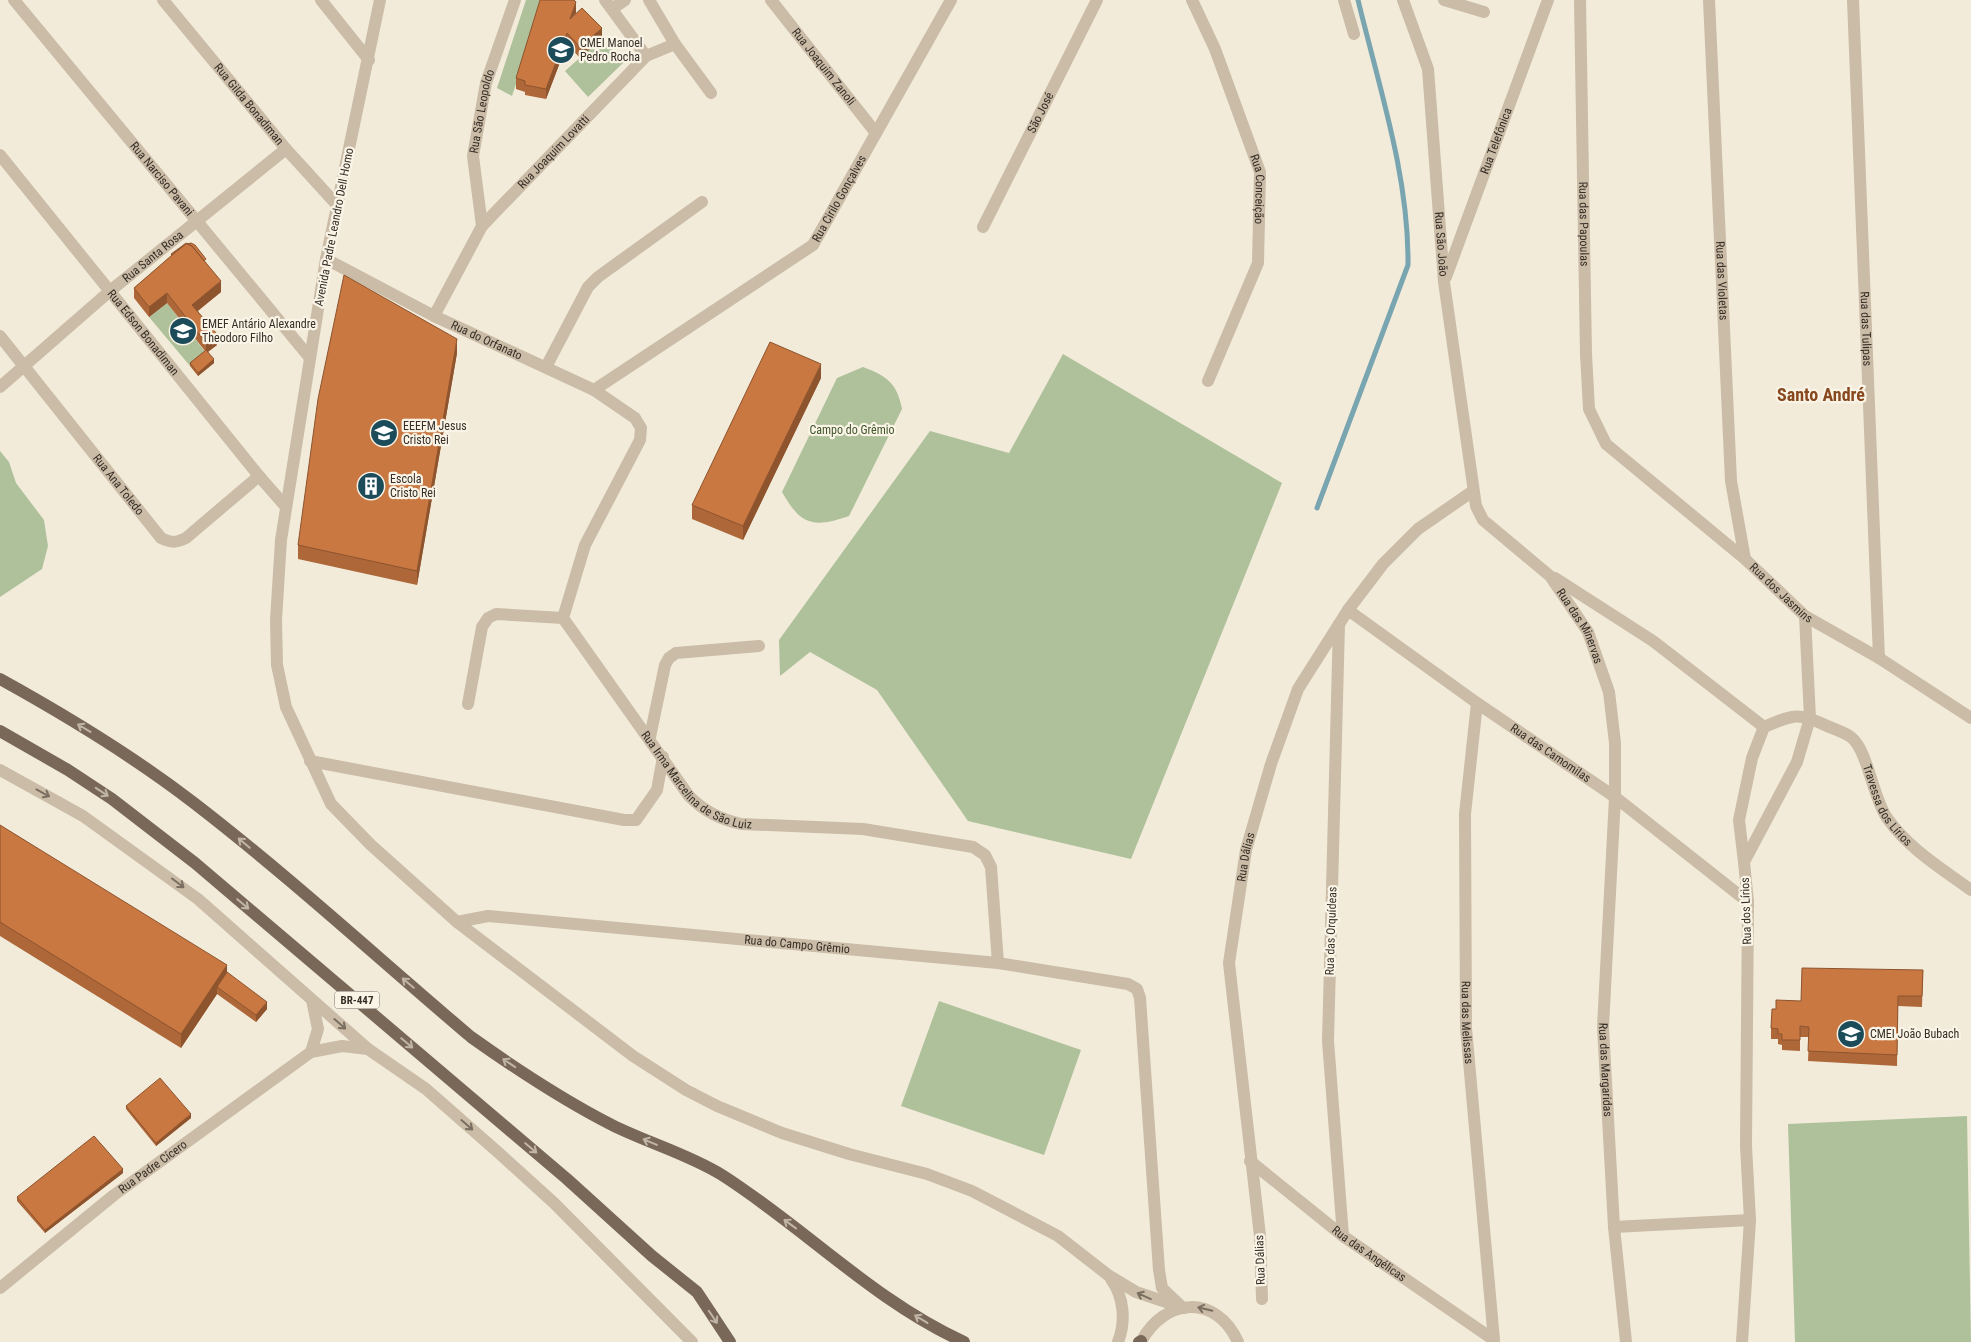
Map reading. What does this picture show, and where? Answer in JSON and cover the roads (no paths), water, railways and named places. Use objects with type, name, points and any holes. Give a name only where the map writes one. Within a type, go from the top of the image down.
[{"type":"main road","points":[[0,679],[94,734],[193,802],[471,1037],[539,1084],[634,1135],[717,1172],[818,1244],[886,1297],[932,1326],[964,1342]]},
{"type":"main road","name":"BR-447","points":[[0,731],[68,770],[155,830],[567,1179],[652,1256],[697,1292],[730,1342]]},
{"type":"street","name":"Rua Narciso Pavani","points":[[14,0],[198,220],[310,358]]},
{"type":"street","name":"Rua Gilda Bonadiman","points":[[163,0],[286,149],[336,206]]},
{"type":"street","points":[[321,0],[369,60]]},
{"type":"street","name":"Avenida Padre Leandro Dell Homo","points":[[380,0],[326,259],[281,540],[276,620],[277,665],[286,707],[332,804],[371,845],[457,922],[633,1056],[686,1090],[717,1106],[782,1133],[849,1154],[927,1174],[972,1191],[1058,1236],[1108,1274],[1136,1292],[1184,1308]]},
{"type":"street","name":"Rua São Leopoldo","points":[[482,226],[473,156],[486,83],[515,0]]},
{"type":"street","points":[[625,0],[609,5],[646,56],[675,44]]},
{"type":"street","points":[[649,0],[675,44],[711,93]]},
{"type":"street","name":"Rua Joaquim Zanoli","points":[[770,0],[876,133]]},
{"type":"street","name":"Rua Cirilo Gonçalves","points":[[594,390],[813,245],[950,0]]},
{"type":"street","name":"São José","points":[[983,226],[1097,0]]},
{"type":"street","name":"Rua Conceição","points":[[1192,0],[1216,49],[1260,172],[1258,264],[1208,381]]},
{"type":"street","points":[[1344,0],[1354,34]]},
{"type":"street","points":[[1444,0],[1484,12]]},
{"type":"street","name":"Rua Telefônica","points":[[1444,282],[1548,0]]},
{"type":"street","name":"Rua das Papoulas","points":[[1580,0],[1586,354],[1589,409],[1606,444]]},
{"type":"street","name":"Rua das Violetas","points":[[1709,0],[1730,481],[1745,560]]},
{"type":"street","name":"Rua das Tulipas","points":[[1853,0],[1879,658]]},
{"type":"street","name":"Rua São João","points":[[1403,1],[1428,69],[1444,282],[1473,491]]},
{"type":"street","name":"Rua Joaquim Lovatti","points":[[434,316],[482,226],[646,56]]},
{"type":"street","name":"Rua Santa Rosa","points":[[0,387],[110,291],[286,149]]},
{"type":"street","name":"Rua Edson Bonadiman","points":[[0,155],[286,507]]},
{"type":"street","points":[[546,367],[588,287],[598,277],[702,202]]},
{"type":"street","name":"Rua do Orfanato","points":[[326,259],[434,316],[594,390],[635,418],[641,428],[640,440],[585,545],[563,618]]},
{"type":"street","name":"Rua Ana Toledo","points":[[0,336],[161,538],[170,543],[177,543],[186,538],[259,476]]},
{"type":"street","name":"Rua dos Jasmins","points":[[1606,444],[1745,560],[1805,616],[1879,658],[1971,718]]},
{"type":"street","name":"Rua das Minervas","points":[[1473,491],[1476,506],[1483,520],[1550,576],[1588,632],[1609,692],[1615,743],[1615,797]]},
{"type":"street","name":"Rua Dálias","points":[[1262,1299],[1260,1236],[1229,963],[1236,906],[1246,850],[1270,764],[1298,689],[1339,624],[1383,564],[1418,529],[1473,491]]},
{"type":"street","points":[[1550,576],[1653,641],[1764,728]]},
{"type":"street","name":"Rua das Camomilas","points":[[1348,610],[1477,704],[1615,797],[1748,902]]},
{"type":"street","points":[[468,704],[482,627],[488,618],[496,614],[563,618]]},
{"type":"street","name":"Rua dos Lírios","points":[[1742,1342],[1750,1220],[1746,1146],[1748,902],[1744,862],[1796,762],[1810,718],[1805,616]]},
{"type":"street","name":"Rua Irma Marcelina de São Luiz","points":[[563,618],[650,737],[689,796],[703,810],[722,819],[741,824],[863,829],[973,847],[986,855],[991,867],[998,963]]},
{"type":"street","name":"Rua das Orquídeas","points":[[1339,624],[1328,1041],[1343,1236]]},
{"type":"street","points":[[650,737],[665,665],[669,658],[676,653],[759,646]]},
{"type":"street","name":"Rua das Melissas","points":[[1477,704],[1465,814],[1466,1028],[1494,1340]]},
{"type":"street","points":[[1744,862],[1740,820],[1752,758],[1764,728],[1792,715],[1810,718]]},
{"type":"street","name":"Travessa dos Lírios","points":[[1810,718],[1853,739],[1866,763],[1874,793],[1886,817],[1910,846],[1971,890]]},
{"type":"street","points":[[310,761],[624,820],[636,820],[657,790],[663,757]]},
{"type":"street","points":[[0,770],[83,816],[178,883],[368,1049],[426,1089],[500,1154],[560,1209],[692,1342]]},
{"type":"street","name":"Rua das Margaridas","points":[[1615,797],[1603,1027],[1614,1227],[1626,1342]]},
{"type":"street","name":"Rua do Campo Grêmio","points":[[457,922],[488,916],[998,963],[1128,984],[1137,989],[1140,998],[1159,1270],[1162,1288],[1184,1308]]},
{"type":"street","points":[[311,1052],[318,1029],[312,1000]]},
{"type":"street","name":"Rua Padre Cícero","points":[[0,1288],[114,1195],[311,1052],[342,1046],[368,1049]]},
{"type":"street","name":"Rua das Angélicas","points":[[1250,1161],[1343,1236],[1494,1340]]},
{"type":"street","points":[[1614,1227],[1750,1220]]},
{"type":"street","points":[[1108,1274],[1115,1284],[1123,1306],[1123,1324],[1118,1342]]},
{"type":"street","points":[[1140,1342],[1157,1321],[1184,1308],[1202,1307],[1211,1310],[1224,1319],[1244,1342]]},
{"type":"street","points":[[1224,1319],[1238,1342]]},
{"type":"waterway","points":[[1317,508],[1408,265],[1404,198],[1398,165],[1358,0]]},
{"type":"place","name":"CMEI Manoel Pedro Rocha","points":[[561,50]]},
{"type":"place","name":"EMEF Antário Alexandre Theodoro Filho","points":[[183,331]]},
{"type":"place","name":"EEEFM Jesus Cristo Rei","points":[[384,433]]},
{"type":"place","name":"Escola Cristo Rei","points":[[371,486]]},
{"type":"place","name":"CMEI João Bubach","points":[[1851,1034]]},
{"type":"district","name":"Santo André","points":[[1821,395]]},
{"type":"park label","name":"Campo do Grêmio","points":[[852,430]]}]
